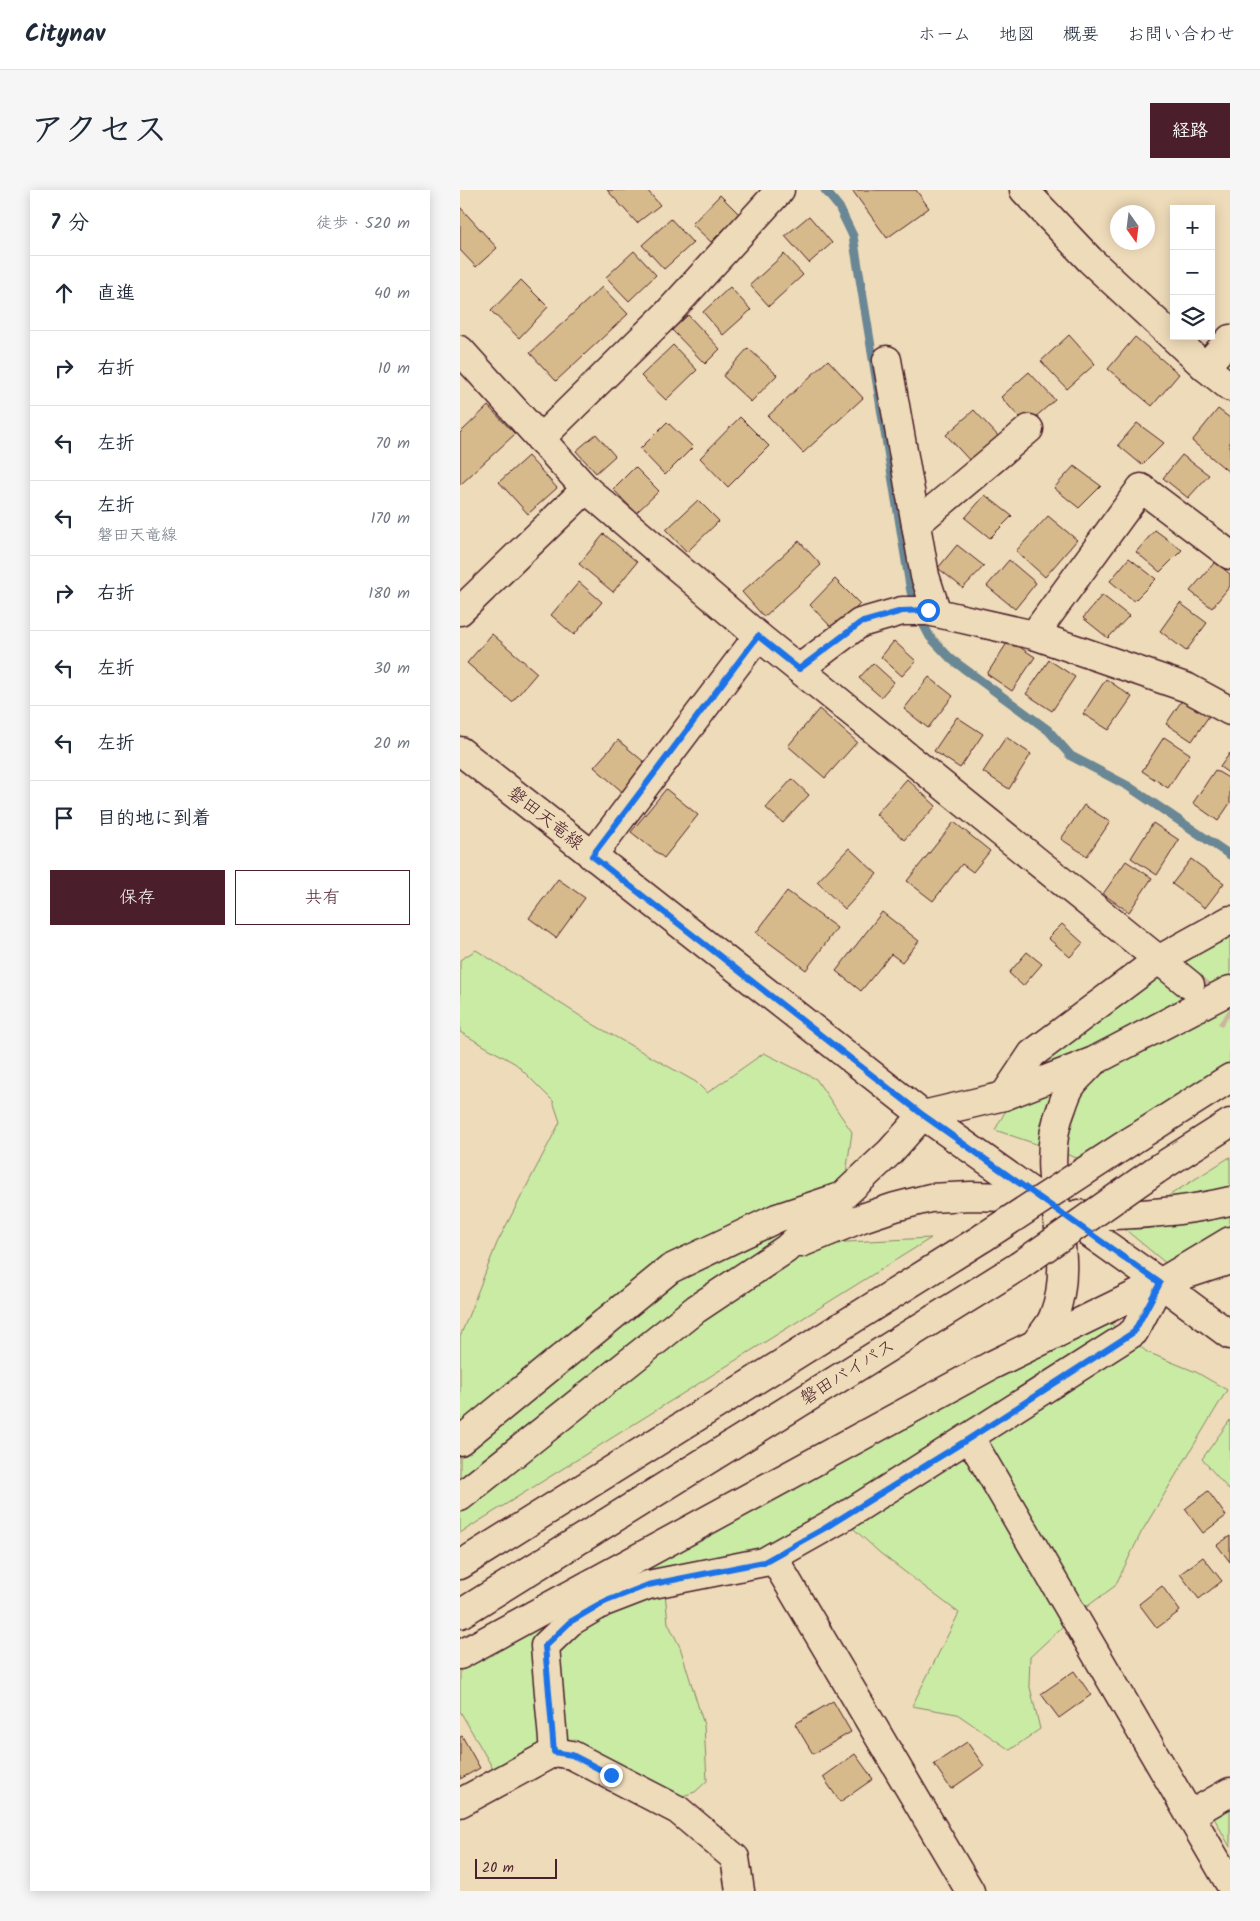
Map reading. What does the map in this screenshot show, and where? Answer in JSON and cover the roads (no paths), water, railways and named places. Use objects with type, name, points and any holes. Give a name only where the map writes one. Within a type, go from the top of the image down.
[{"type":"main road","points":[[540,439],[668,313],[780,190]]},
{"type":"main road","points":[[1024,190],[1090,260],[1204,367],[1230,387]]},
{"type":"main road","points":[[1204,367],[1230,339]]},
{"type":"main road","points":[[460,350],[586,489],[758,636],[1190,985]]},
{"type":"main road","points":[[888,360],[932,612]]},
{"type":"main road","points":[[916,524],[1029,429]]},
{"type":"main road","points":[[1034,635],[1141,488],[1230,555]]},
{"type":"main road","points":[[460,611],[586,489]]},
{"type":"main road","points":[[799,669],[860,623],[902,611],[932,612],[1034,635],[1188,688],[1230,711]]},
{"type":"main road","points":[[592,856],[758,636]]},
{"type":"main road","name":"磐田天竜線","points":[[460,751],[923,1115],[1160,1283],[1230,1336]]},
{"type":"main road","points":[[1004,1096],[1032,1054],[1158,960],[1230,920]]},
{"type":"main road","points":[[460,1497],[696,1310],[786,1249],[890,1152],[923,1115],[1004,1096],[1094,1061],[1230,990]]},
{"type":"main road","points":[[1034,1345],[1054,1317],[1061,1289],[1062,1251],[1047,1203],[1056,1122],[1070,1087],[1094,1061]]},
{"type":"main road","points":[[460,1564],[984,1237],[1230,1078]]},
{"type":"main road","name":"磐田バイパス","points":[[460,1614],[1019,1266],[1156,1170],[1230,1123]]},
{"type":"main road","points":[[460,1441],[670,1269],[777,1218],[843,1196]]},
{"type":"main road","points":[[786,1249],[862,1218],[930,1198],[971,1196],[1047,1203],[1087,1215],[1137,1214],[1230,1201]]},
{"type":"main road","points":[[460,1655],[977,1374],[1160,1283],[1230,1241]]},
{"type":"main road","points":[[554,1752],[545,1646],[570,1622],[604,1602],[648,1585],[764,1562],[842,1518],[1134,1332],[1160,1283],[1230,1260]]},
{"type":"main road","points":[[970,1438],[1230,1884]]},
{"type":"main road","points":[[773,1557],[970,1891]]},
{"type":"main road","points":[[460,1803],[554,1752],[572,1755],[678,1810],[735,1858],[740,1891]]},
{"type":"main road","points":[[1190,1815],[1230,1792]]},
{"type":"waterway","points":[[825,190],[839,207],[853,236],[911,592],[920,618],[930,637],[951,659],[1048,730],[1071,756],[1128,786],[1230,855]]},
{"type":"tunnel","points":[[1193,987],[1230,1015]]}]
